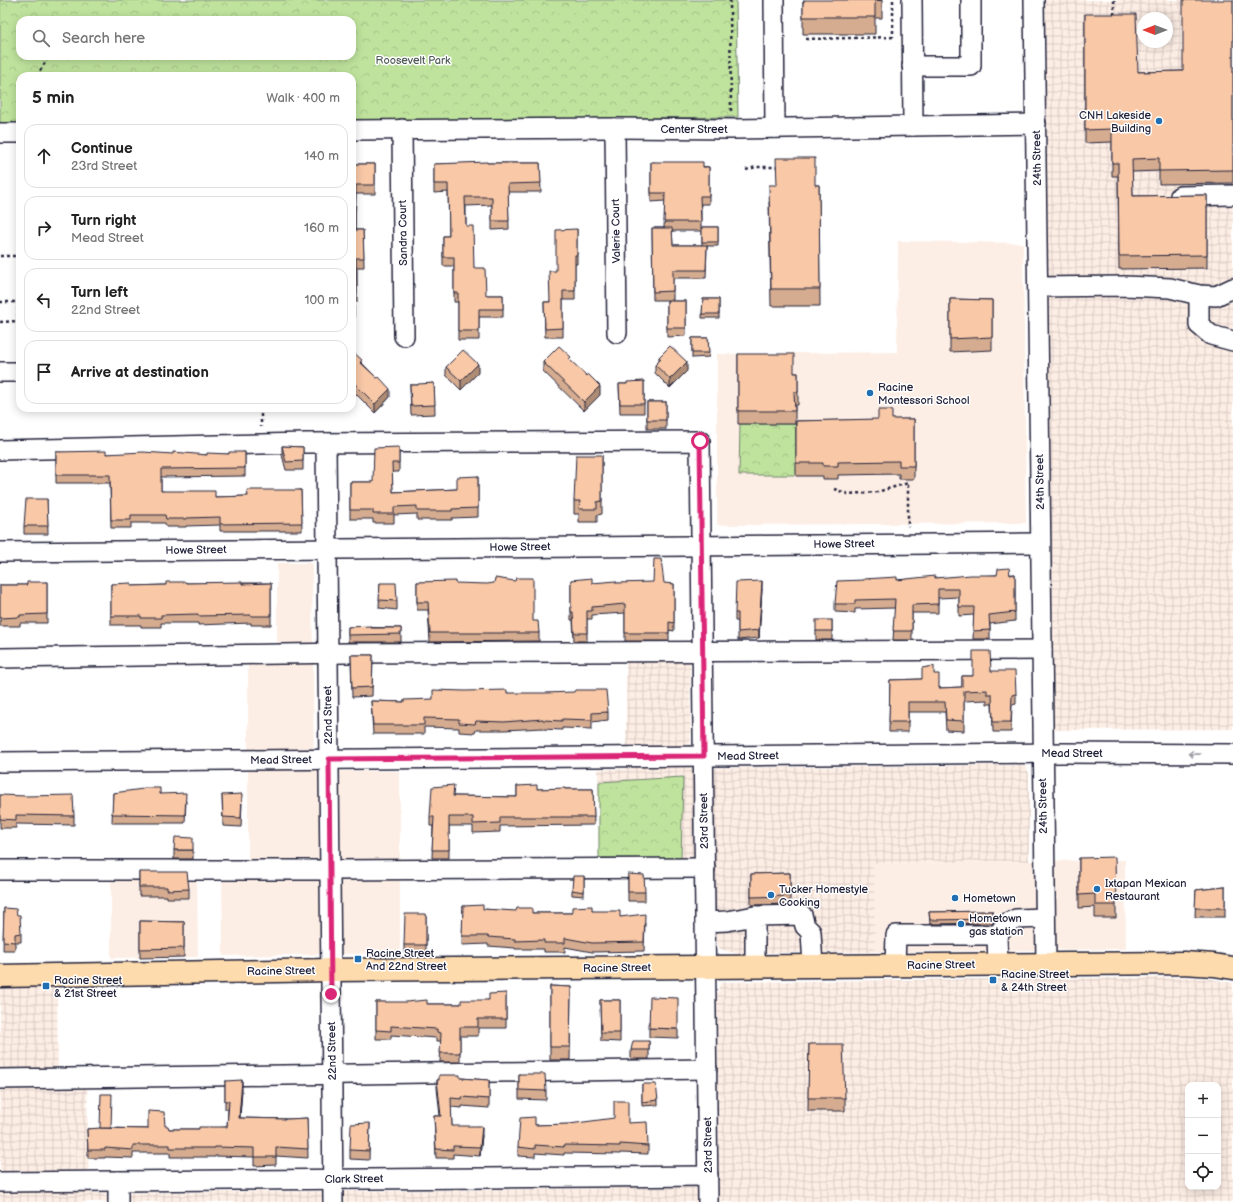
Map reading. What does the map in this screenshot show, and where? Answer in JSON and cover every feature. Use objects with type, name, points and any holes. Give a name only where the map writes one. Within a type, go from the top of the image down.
[{"type":"main road","name":"Racine Street","points":[[0,976],[331,970],[998,964],[1184,963],[1207,964],[1233,968]]},
{"type":"street","points":[[774,0],[775,128]]},
{"type":"street","points":[[912,0],[913,126]]},
{"type":"street","points":[[912,66],[971,66],[971,0]]},
{"type":"street","name":"24th Street","points":[[1034,0],[1046,964]]},
{"type":"street","name":"Center Street","points":[[356,130],[775,128],[1036,124]]},
{"type":"street","name":"Valerie Court","points":[[615,128],[617,333]]},
{"type":"street","name":"Sandra Court","points":[[402,129],[404,336]]},
{"type":"street","points":[[0,134],[16,133]]},
{"type":"street","points":[[1160,196],[1233,195]]},
{"type":"street","points":[[1038,287],[1125,286],[1170,288],[1199,295],[1216,296],[1233,288]]},
{"type":"street","points":[[1199,295],[1199,325],[1211,336],[1233,341]]},
{"type":"street","points":[[0,372],[16,372]]},
{"type":"street","name":"23rd Street","points":[[326,443],[700,441],[708,1202]]},
{"type":"street","points":[[0,450],[326,443]]},
{"type":"street","name":"22nd Street","points":[[326,443],[333,1202]]},
{"type":"street","name":"Howe Street","points":[[0,552],[1040,542]]},
{"type":"street","points":[[0,658],[703,651],[1042,650]]},
{"type":"street","name":"Mead Street","points":[[0,762],[1043,753],[1233,754]]},
{"type":"street","points":[[0,870],[705,868]]},
{"type":"street","points":[[706,922],[727,921],[755,916],[802,915],[805,926],[812,932],[813,966]]},
{"type":"street","points":[[755,916],[755,967]]},
{"type":"street","points":[[998,964],[997,935],[1007,923],[1016,919],[1045,918]]},
{"type":"street","points":[[895,965],[896,935],[997,935]]},
{"type":"street","points":[[0,1079],[707,1069]]},
{"type":"street","name":"Clark Street","points":[[0,1182],[708,1176]]},
{"type":"street","points":[[118,1181],[118,1202]]},
{"type":"path","points":[[730,0],[731,113]]},
{"type":"path","points":[[893,0],[893,37]]},
{"type":"path","points":[[1114,0],[1114,20]]},
{"type":"path","points":[[806,39],[912,36]]},
{"type":"path","points":[[39,72],[47,60]]},
{"type":"path","points":[[746,170],[756,167],[780,167]]},
{"type":"path","points":[[0,256],[16,256]]},
{"type":"path","points":[[0,302],[16,302]]},
{"type":"path","points":[[0,322],[16,321]]},
{"type":"path","points":[[834,489],[848,494],[877,492],[908,483],[908,544]]},
{"type":"shaded area","points":[[1045,0],[1233,0],[1233,729],[1052,730]]},
{"type":"shaded area","name":"Racine Montessori School","points":[[898,241],[1023,243],[1026,523],[717,525],[717,354],[897,352]]},
{"type":"shaded area","points":[[277,563],[311,563],[312,566],[314,771],[400,771],[400,953],[223,956],[222,870],[248,862],[248,658],[277,658]]},
{"type":"shaded area","points":[[626,655],[690,655],[691,768],[1025,765],[1029,773],[1029,861],[874,863],[875,952],[735,953],[719,948],[716,940],[715,860],[599,858],[598,769],[626,769]]},
{"type":"shaded area","points":[[1125,860],[1126,949],[875,952],[873,863]]},
{"type":"shaded area","points":[[197,870],[198,957],[111,958],[111,872]]},
{"type":"shaded area","points":[[1189,977],[1206,978],[1233,983],[1233,1202],[0,1202],[0,988],[57,987],[58,1081],[87,1081],[89,1193],[719,1187],[717,994],[720,984],[724,982]]},
{"type":"green space","name":"Roosevelt Park","points":[[0,0],[736,0],[738,117],[356,121],[356,72],[16,72],[16,125],[0,125]]},
{"type":"green space","points":[[740,424],[796,424],[798,475],[739,475]]},
{"type":"green space","points":[[683,777],[681,859],[599,858],[599,782]]},
{"type":"building","points":[[804,0],[875,0],[875,17],[803,17]]},
{"type":"building","name":"CNH Lakeside Building","points":[[1183,0],[1233,0],[1233,170],[1159,171],[1159,158],[1132,159],[1133,196],[1207,195],[1207,255],[1119,256],[1118,163],[1112,163],[1112,129],[1085,130],[1085,14],[1136,14],[1138,72],[1183,71]]},
{"type":"building","points":[[776,158],[815,158],[815,185],[819,185],[820,289],[771,289],[769,185],[777,185]]},
{"type":"building","points":[[487,162],[540,163],[541,183],[508,184],[509,221],[492,221],[492,197],[465,197],[466,226],[473,226],[474,268],[485,268],[486,295],[503,295],[503,309],[479,309],[479,331],[458,331],[458,293],[454,293],[454,257],[443,257],[443,236],[449,236],[448,184],[434,184],[434,164]]},
{"type":"building","points":[[651,162],[703,162],[703,167],[709,167],[709,196],[700,196],[701,222],[664,222],[665,193],[651,193]]},
{"type":"building","points":[[356,164],[375,164],[375,185],[356,185]]},
{"type":"building","points":[[702,227],[718,227],[718,242],[702,242]]},
{"type":"building","points":[[652,228],[672,228],[673,245],[707,245],[706,270],[673,270],[673,291],[653,292]]},
{"type":"building","points":[[577,229],[575,291],[563,291],[563,328],[545,329],[544,302],[550,302],[549,271],[556,271],[556,230]]},
{"type":"building","points":[[356,230],[363,230],[364,258],[356,258]]},
{"type":"building","points":[[356,258],[357,294],[356,294]]},
{"type":"building","points":[[703,299],[719,299],[719,314],[702,314]]},
{"type":"building","points":[[950,299],[992,300],[992,337],[950,339]]},
{"type":"building","points":[[667,301],[686,301],[686,328],[667,328]]},
{"type":"building","points":[[692,338],[708,338],[709,353],[692,353]]},
{"type":"building","points":[[559,346],[571,357],[569,359],[600,386],[584,402],[543,362]]},
{"type":"building","points":[[670,346],[687,362],[670,379],[655,365],[661,359],[659,357]]},
{"type":"building","points":[[463,350],[478,364],[461,381],[446,367]]},
{"type":"building","points":[[738,354],[794,354],[794,373],[798,373],[798,392],[794,392],[795,411],[738,411]]},
{"type":"building","points":[[356,355],[362,360],[360,362],[377,378],[379,377],[390,389],[375,404],[356,385]]},
{"type":"building","points":[[644,381],[644,404],[620,404],[619,384]]},
{"type":"building","points":[[434,383],[435,405],[411,406],[410,385]]},
{"type":"building","points":[[647,402],[666,402],[666,420],[647,420]]},
{"type":"building","points":[[878,410],[892,410],[892,419],[914,419],[914,466],[899,466],[899,461],[838,462],[838,466],[823,466],[823,463],[796,463],[796,421],[878,419]]},
{"type":"building","points":[[282,446],[303,447],[303,461],[286,462]]},
{"type":"building","points":[[399,447],[399,463],[392,463],[393,492],[457,489],[457,477],[478,476],[478,508],[452,509],[452,511],[417,511],[417,506],[394,507],[394,514],[373,514],[373,510],[350,510],[350,482],[373,482],[374,448]]},
{"type":"building","points":[[106,451],[106,454],[143,452],[173,454],[173,452],[207,455],[207,453],[229,454],[229,452],[245,452],[245,468],[161,469],[161,491],[215,491],[215,497],[248,496],[247,490],[301,490],[302,523],[220,524],[220,517],[166,519],[165,515],[131,515],[131,520],[111,520],[110,475],[56,475],[56,452]]},
{"type":"building","points":[[576,455],[602,455],[602,501],[597,502],[597,509],[579,509],[580,501],[574,501]]},
{"type":"building","points":[[26,499],[47,499],[48,526],[24,526]]},
{"type":"building","points":[[654,559],[661,559],[664,583],[674,584],[674,623],[669,622],[669,633],[625,633],[625,604],[592,607],[592,611],[587,611],[587,633],[574,633],[573,612],[571,612],[571,580],[592,578],[592,583],[616,581],[616,583],[653,582]]},
{"type":"building","points":[[1009,568],[1010,575],[1015,574],[1015,612],[989,615],[990,630],[973,631],[974,607],[959,607],[959,589],[938,589],[938,604],[912,605],[912,631],[893,631],[895,599],[855,600],[855,604],[835,604],[837,581],[897,577],[897,580],[935,576],[935,578],[971,575],[997,575],[998,569]]},
{"type":"building","points":[[495,578],[515,581],[516,578],[533,578],[533,621],[538,621],[539,633],[430,633],[428,602],[417,602],[417,582],[455,581],[455,583],[487,584],[494,583]]},
{"type":"building","points":[[762,581],[759,630],[738,632],[738,613],[735,613],[736,582]]},
{"type":"building","points":[[27,582],[47,582],[47,614],[20,615],[20,617],[0,618],[0,585],[27,585]]},
{"type":"building","points":[[166,582],[242,582],[242,584],[271,583],[271,616],[198,616],[198,614],[161,615],[161,618],[141,618],[141,616],[111,616],[111,584],[131,583],[131,586],[166,585]]},
{"type":"building","points":[[380,583],[396,583],[397,601],[379,600]]},
{"type":"building","points":[[816,620],[832,620],[832,631],[816,631]]},
{"type":"building","points":[[371,626],[371,628],[401,628],[401,634],[348,635],[348,627]]},
{"type":"building","points":[[973,651],[990,651],[991,671],[1015,671],[1016,694],[1012,695],[1011,722],[993,722],[992,694],[987,694],[987,690],[964,691],[964,721],[946,720],[945,702],[908,702],[908,722],[889,722],[890,680],[922,679],[922,668],[934,666],[934,674],[939,674],[939,688],[962,687],[962,676],[973,676]]},
{"type":"building","points":[[351,655],[373,655],[372,687],[352,688]]},
{"type":"building","points":[[433,690],[507,690],[507,693],[544,693],[574,692],[575,690],[606,690],[608,712],[592,713],[592,720],[562,719],[562,721],[543,719],[504,722],[476,721],[475,724],[459,723],[459,719],[424,718],[424,725],[373,725],[371,701],[404,702],[404,700],[433,699]]},
{"type":"building","points":[[454,785],[453,796],[517,797],[517,786],[537,785],[537,789],[593,789],[594,817],[500,817],[500,823],[473,824],[473,817],[449,817],[449,850],[432,850],[434,817],[430,817],[432,787]]},
{"type":"building","points":[[143,788],[160,788],[160,794],[186,793],[185,815],[112,814],[113,793]]},
{"type":"building","points":[[242,794],[241,818],[223,817],[222,795]]},
{"type":"building","points":[[0,795],[73,795],[74,816],[16,815],[16,820],[0,819]]},
{"type":"building","points":[[175,837],[193,838],[193,850],[174,850]]},
{"type":"building","name":"Ixtapan Mexican Restaurant","points":[[1115,857],[1116,905],[1095,905],[1095,894],[1079,895],[1079,858]]},
{"type":"building","points":[[139,872],[187,872],[189,889],[167,890],[167,887],[139,887]]},
{"type":"building","points":[[790,873],[790,896],[751,897],[751,874]]},
{"type":"building","points":[[628,874],[644,875],[645,892],[628,892]]},
{"type":"building","points":[[573,876],[584,876],[584,892],[572,890]]},
{"type":"building","points":[[1225,887],[1225,908],[1195,908],[1196,890]]},
{"type":"building","points":[[483,905],[483,909],[516,911],[517,908],[532,908],[532,913],[572,913],[572,907],[592,906],[592,911],[620,911],[620,917],[645,914],[644,942],[592,943],[565,938],[565,943],[544,943],[544,940],[515,941],[515,939],[488,936],[462,936],[463,906]]},
{"type":"building","points":[[4,908],[16,909],[17,915],[20,915],[21,933],[15,934],[15,942],[3,941]]},
{"type":"building","points":[[993,911],[993,919],[930,920],[929,912]]},
{"type":"building","points":[[405,914],[426,914],[426,945],[404,945]]},
{"type":"building","points":[[140,921],[184,922],[184,948],[140,949]]},
{"type":"building","points":[[550,986],[571,987],[570,1047],[550,1047]]},
{"type":"building","points":[[506,993],[506,1019],[478,1019],[478,1027],[460,1027],[460,1053],[440,1053],[441,1033],[437,1032],[437,1029],[391,1026],[391,1031],[376,1030],[376,1002],[427,1000],[427,1004],[461,1004],[461,1000],[489,1000],[489,994]]},
{"type":"building","points":[[650,997],[678,998],[678,1029],[649,1028]]},
{"type":"building","points":[[600,1000],[620,1000],[620,1033],[601,1033]]},
{"type":"building","points":[[633,1041],[649,1041],[649,1050],[631,1050]]},
{"type":"building","points":[[809,1044],[843,1044],[845,1098],[808,1098]]},
{"type":"building","points":[[519,1074],[545,1074],[546,1091],[519,1090]]},
{"type":"building","points":[[439,1075],[460,1075],[460,1078],[489,1080],[489,1099],[462,1097],[462,1099],[451,1098],[452,1126],[482,1126],[480,1147],[453,1146],[453,1150],[436,1149],[434,1116],[441,1116],[437,1080],[439,1080]]},
{"type":"building","points":[[242,1080],[239,1118],[307,1118],[308,1149],[276,1147],[276,1157],[254,1157],[254,1148],[170,1148],[170,1145],[133,1145],[133,1150],[105,1148],[105,1150],[88,1150],[87,1129],[148,1129],[148,1111],[164,1112],[165,1126],[168,1126],[169,1129],[227,1127],[229,1101],[225,1101],[225,1081]]},
{"type":"building","points":[[642,1084],[656,1084],[658,1100],[642,1102]]},
{"type":"building","points":[[101,1094],[112,1094],[111,1128],[100,1128]]},
{"type":"building","points":[[614,1101],[628,1101],[628,1123],[647,1122],[648,1146],[620,1144],[620,1146],[564,1145],[564,1147],[535,1145],[535,1149],[518,1147],[520,1118],[535,1117],[535,1125],[569,1124],[614,1118]]},
{"type":"building","points":[[370,1123],[369,1151],[350,1150],[351,1124]]},
{"type":"place","name":"CNH Lakeside Building","points":[[1159,121]]},
{"type":"place","name":"Racine Montessori School","points":[[870,393]]},
{"type":"place","name":"Ixtapan Mexican Restaurant","points":[[1097,889]]},
{"type":"place","name":"Tucker Homestyle Cooking","points":[[771,895]]},
{"type":"place","name":"Hometown","points":[[955,898]]},
{"type":"place","name":"Hometown gas station","points":[[961,924]]},
{"type":"place","name":"Racine Street And 22nd Street","points":[[358,959]]},
{"type":"place","name":"Racine Street & 24th Street","points":[[993,980]]},
{"type":"place","name":"Racine Street & 21st Street","points":[[46,986]]},
{"type":"route","points":[[331,994],[329,759],[704,756],[700,441]]}]
